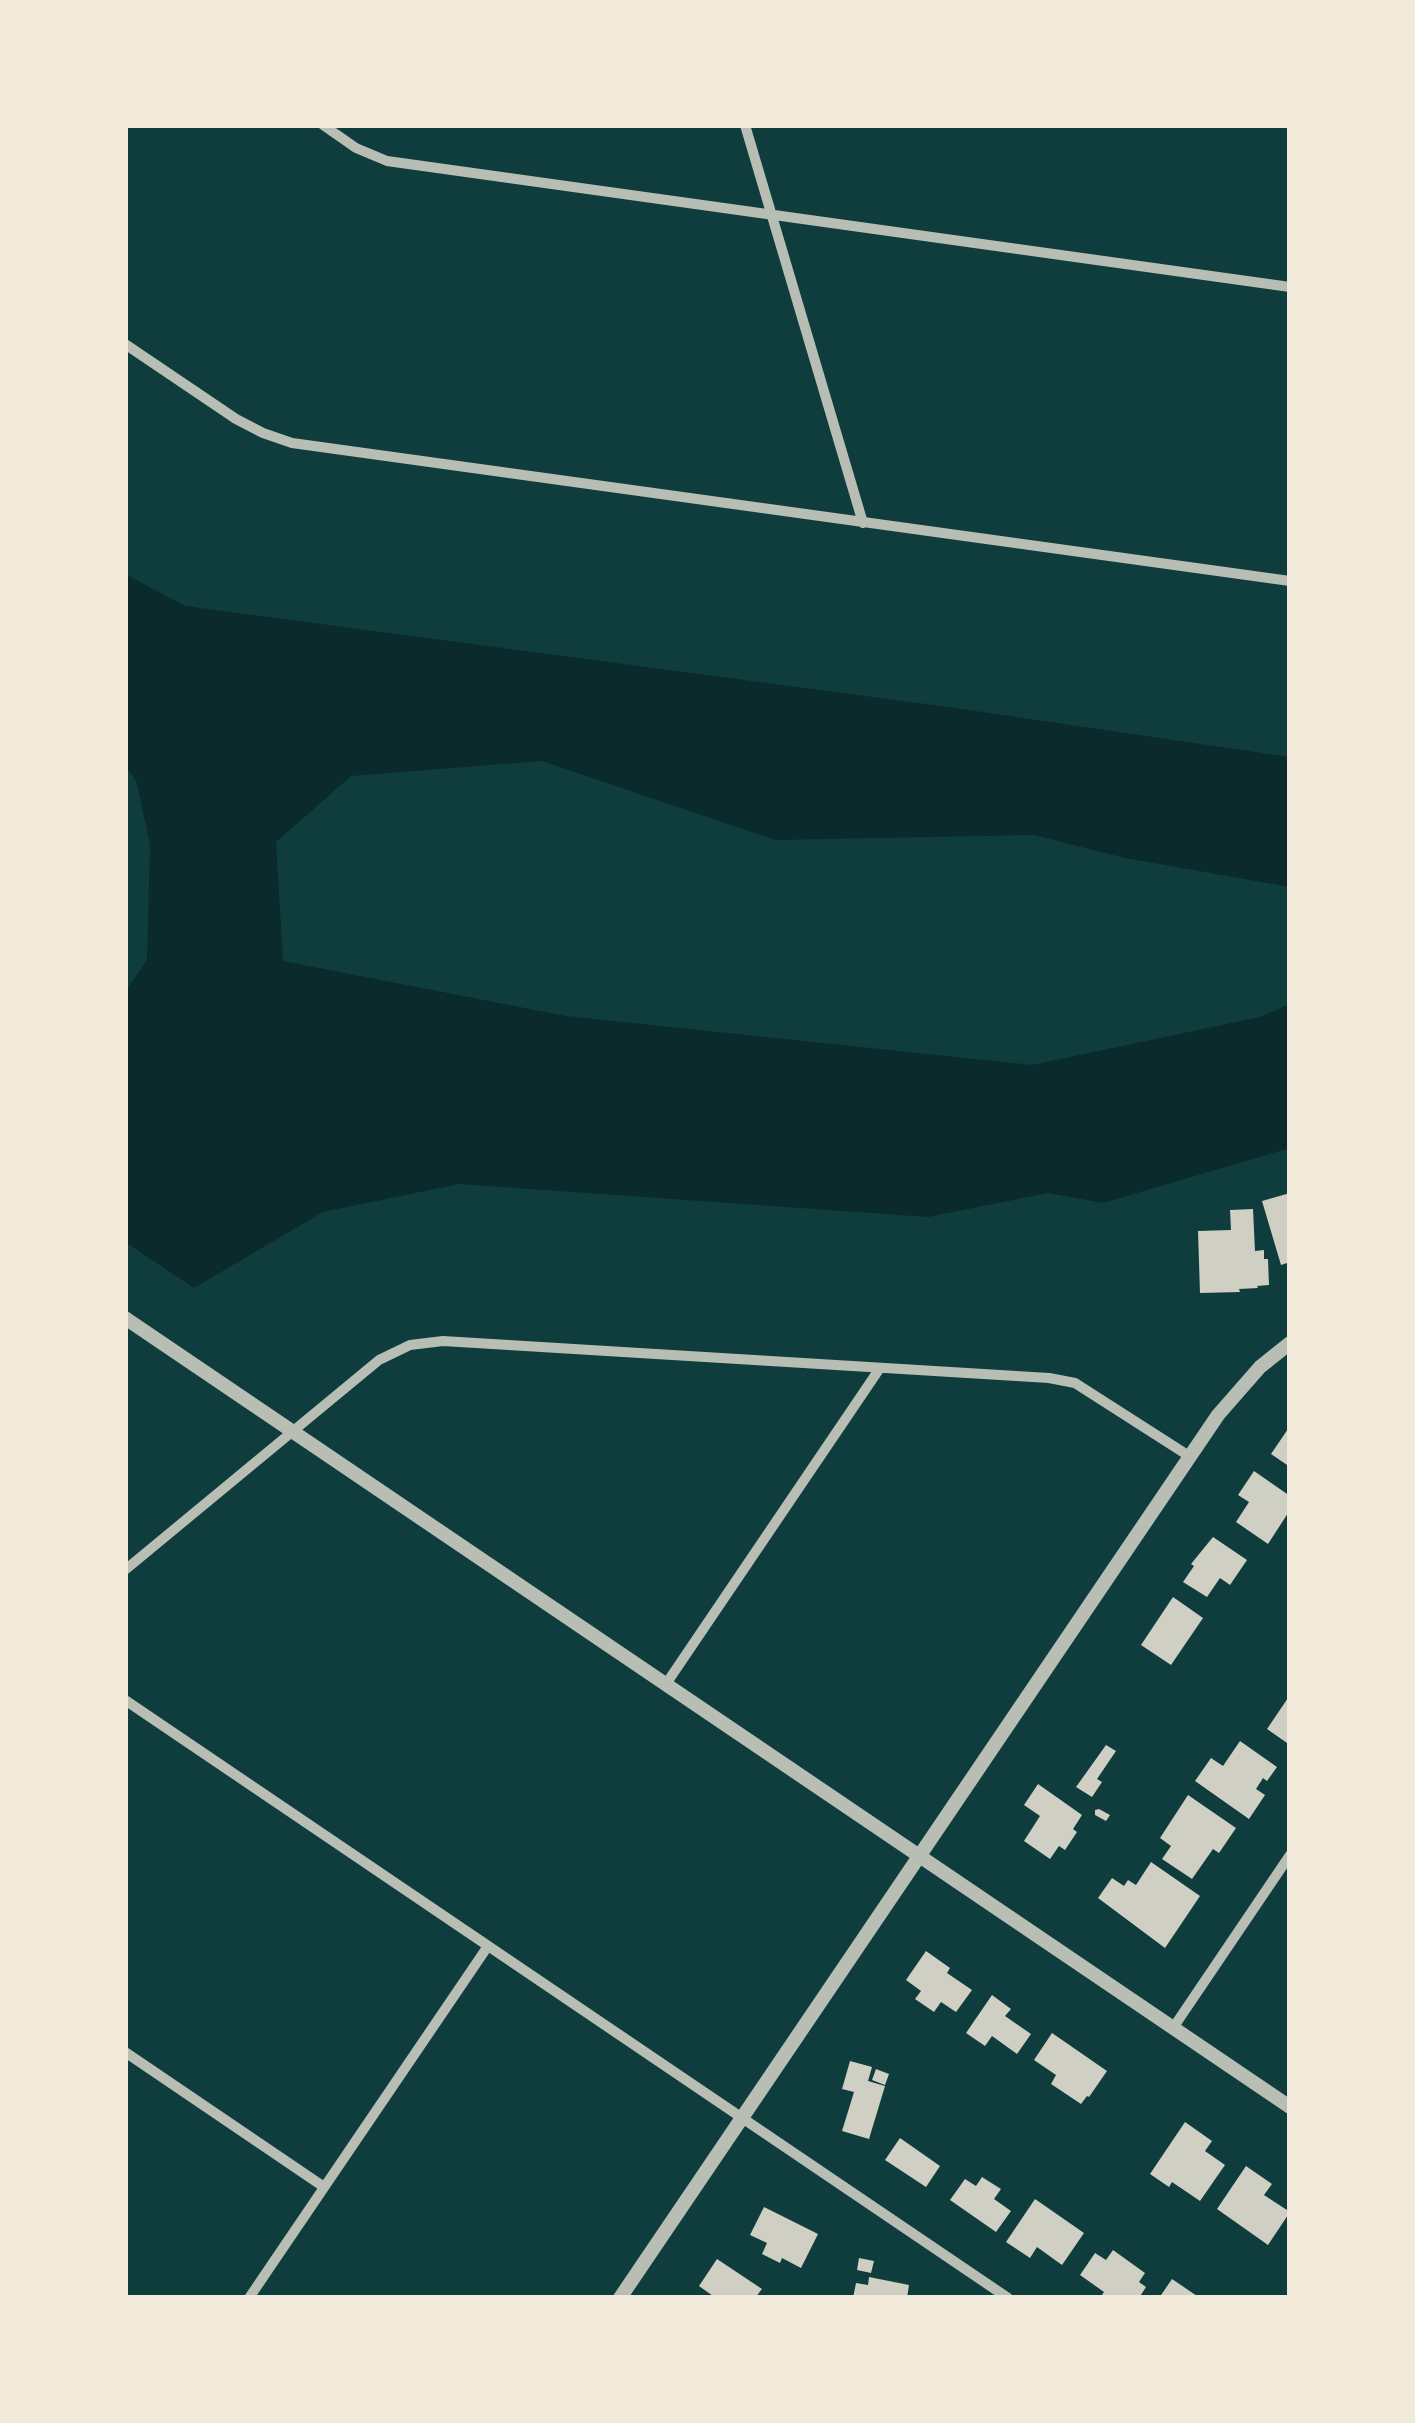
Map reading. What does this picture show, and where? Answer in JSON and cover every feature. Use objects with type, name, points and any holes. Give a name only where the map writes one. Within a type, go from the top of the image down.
[{"type":"street","points":[[323,125],[356,148],[387,161],[1290,287]]},
{"type":"street","points":[[745,125],[863,522]]},
{"type":"street","points":[[125,344],[236,419],[262,433],[292,442],[1290,581]]},
{"type":"street","points":[[125,1318],[1290,2107]]},
{"type":"street","points":[[125,1570],[379,1360],[410,1345],[443,1341],[1049,1378],[1075,1383],[1189,1456]]},
{"type":"street","points":[[620,2298],[1189,1456],[1237,1390],[1290,1343]]},
{"type":"street","points":[[666,1684],[880,1368]]},
{"type":"street","points":[[125,1700],[742,2118],[993,2294],[1008,2298]]},
{"type":"street","points":[[1174,2028],[1290,1855]]},
{"type":"street","points":[[249,2298],[488,1946]]},
{"type":"street","points":[[125,2052],[324,2187]]},
{"type":"water","points":[[125,574],[185,606],[941,706],[1290,757],[1290,887],[1125,858],[1034,835],[775,840],[542,761],[351,776],[276,842],[283,961],[566,1016],[1032,1065],[1260,1017],[1290,1004],[1290,1148],[1103,1203],[1048,1193],[928,1217],[459,1184],[323,1212],[194,1288],[125,1242],[125,992],[147,960],[150,845],[137,783],[125,765]]},
{"type":"building","points":[[1290,1193],[1290,1262],[1281,1265],[1262,1201]]},
{"type":"building","points":[[1253,1209],[1255,1251],[1264,1250],[1264,1259],[1268,1259],[1269,1285],[1239,1289],[1240,1292],[1200,1293],[1198,1231],[1231,1230],[1230,1210]]},
{"type":"building","points":[[1290,1426],[1290,1467],[1271,1454]]},
{"type":"building","points":[[1254,1471],[1290,1496],[1290,1510],[1268,1544],[1236,1522],[1249,1502],[1238,1495]]},
{"type":"building","points":[[1213,1537],[1247,1560],[1230,1585],[1220,1578],[1207,1597],[1183,1582],[1194,1566],[1191,1564]]},
{"type":"building","points":[[1173,1597],[1203,1618],[1171,1665],[1141,1645]]},
{"type":"building","points":[[1290,1695],[1290,1745],[1267,1729]]},
{"type":"building","points":[[1240,1741],[1277,1767],[1256,1789],[1265,1795],[1249,1819],[1195,1781],[1211,1758],[1223,1766]]},
{"type":"building","points":[[1106,1745],[1116,1751],[1097,1779],[1102,1782],[1092,1797],[1076,1787]]},
{"type":"building","points":[[1038,1784],[1082,1815],[1065,1850],[1059,1846],[1050,1859],[1024,1841],[1040,1816],[1024,1805]]},
{"type":"building","points":[[1188,1795],[1236,1828],[1219,1853],[1213,1849],[1192,1879],[1162,1859],[1171,1846],[1160,1838]]},
{"type":"building","points":[[1099,1809],[1110,1815],[1106,1821],[1095,1815]]},
{"type":"building","points":[[1151,1862],[1200,1896],[1165,1948],[1098,1898],[1112,1878],[1124,1886],[1128,1880],[1136,1885]]},
{"type":"building","points":[[926,1951],[950,1968],[947,1973],[972,1990],[956,2012],[941,2002],[934,2012],[915,1999],[921,1991],[906,1980]]},
{"type":"building","points":[[992,1995],[1011,2009],[1005,2016],[1031,2034],[1017,2054],[992,2036],[985,2046],[966,2033]]},
{"type":"building","points":[[1052,2033],[1107,2071],[1081,2104],[1051,2084],[1056,2075],[1034,2060]]},
{"type":"building","points":[[850,2061],[872,2067],[868,2081],[885,2086],[869,2139],[842,2131],[854,2092],[842,2089]]},
{"type":"building","points":[[876,2069],[889,2074],[885,2085],[872,2080]]},
{"type":"building","points":[[1185,2122],[1212,2141],[1205,2151],[1225,2165],[1200,2201],[1172,2182],[1169,2187],[1150,2174]]},
{"type":"building","points":[[900,2138],[940,2166],[926,2187],[885,2160]]},
{"type":"building","points":[[1246,2166],[1272,2184],[1264,2195],[1290,2212],[1268,2245],[1217,2209]]},
{"type":"building","points":[[982,2177],[1001,2189],[994,2199],[1011,2211],[996,2232],[950,2200],[965,2179],[976,2186]]},
{"type":"building","points":[[1035,2199],[1084,2233],[1062,2265],[1037,2247],[1030,2258],[1006,2242]]},
{"type":"building","points":[[764,2207],[818,2234],[801,2268],[762,2254],[767,2243],[750,2235]]},
{"type":"building","points":[[1113,2250],[1145,2273],[1139,2282],[1146,2287],[1139,2298],[1100,2298],[1104,2292],[1080,2275],[1095,2253],[1106,2260]]},
{"type":"building","points":[[859,2258],[874,2261],[871,2273],[857,2270]]},
{"type":"building","points":[[717,2259],[762,2289],[755,2298],[712,2298],[699,2286]]},
{"type":"building","points":[[869,2277],[909,2285],[907,2298],[853,2298],[856,2283],[868,2285]]},
{"type":"building","points":[[1172,2279],[1200,2298],[1159,2298]]}]
